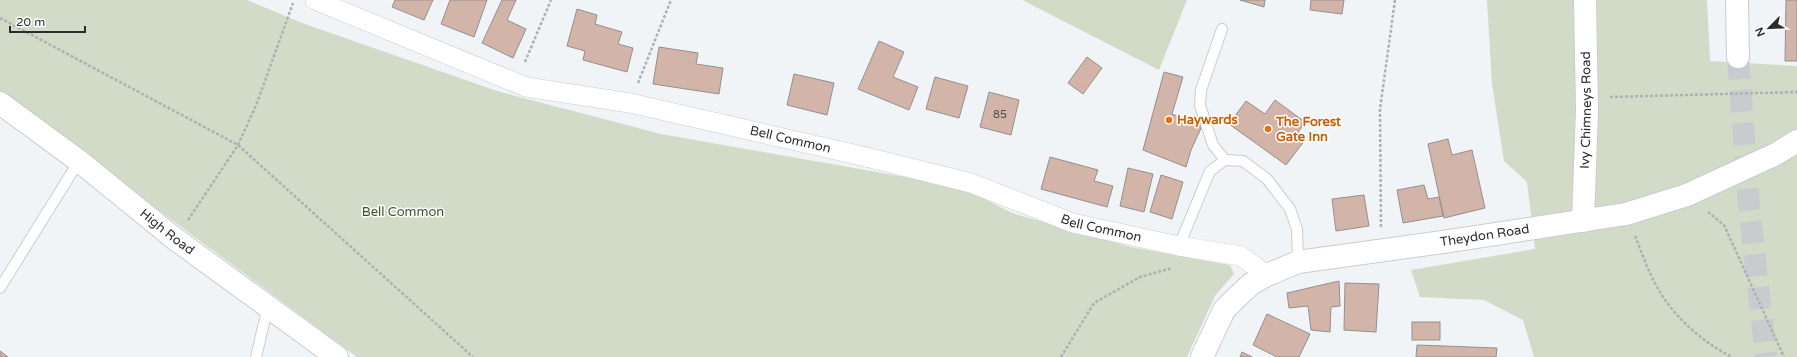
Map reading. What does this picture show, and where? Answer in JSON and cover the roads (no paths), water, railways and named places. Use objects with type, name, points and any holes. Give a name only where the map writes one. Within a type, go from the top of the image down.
[{"type":"main road","name":"Ivy Chimneys Road","points":[[1583,221],[1587,97],[1585,0]]},
{"type":"main road","points":[[1737,0],[1738,57]]},
{"type":"main road","name":"High Road","points":[[0,103],[79,161],[176,239],[337,357]]},
{"type":"main road","name":"Theydon Road","points":[[1202,357],[1224,310],[1251,284],[1267,275],[1298,262],[1626,214],[1687,195],[1769,158],[1797,141]]},
{"type":"street","name":"Bell Common","points":[[315,0],[526,87],[630,103],[971,182],[1073,223],[1179,246],[1241,256],[1267,275]]},
{"type":"lane","points":[[1222,29],[1201,90],[1200,105],[1213,145],[1225,160]]},
{"type":"lane","points":[[1179,246],[1210,171],[1225,160],[1243,161],[1267,179],[1290,209],[1297,229],[1298,262]]},
{"type":"lane","points":[[0,288],[79,161]]},
{"type":"lane","points":[[256,357],[268,305]]},
{"type":"tunnel","points":[[1738,57],[1749,206],[1766,357]]},
{"type":"place","name":"Haywards","points":[[1169,120]]},
{"type":"place","name":"The Forest Gate Inn","points":[[1268,129]]}]
